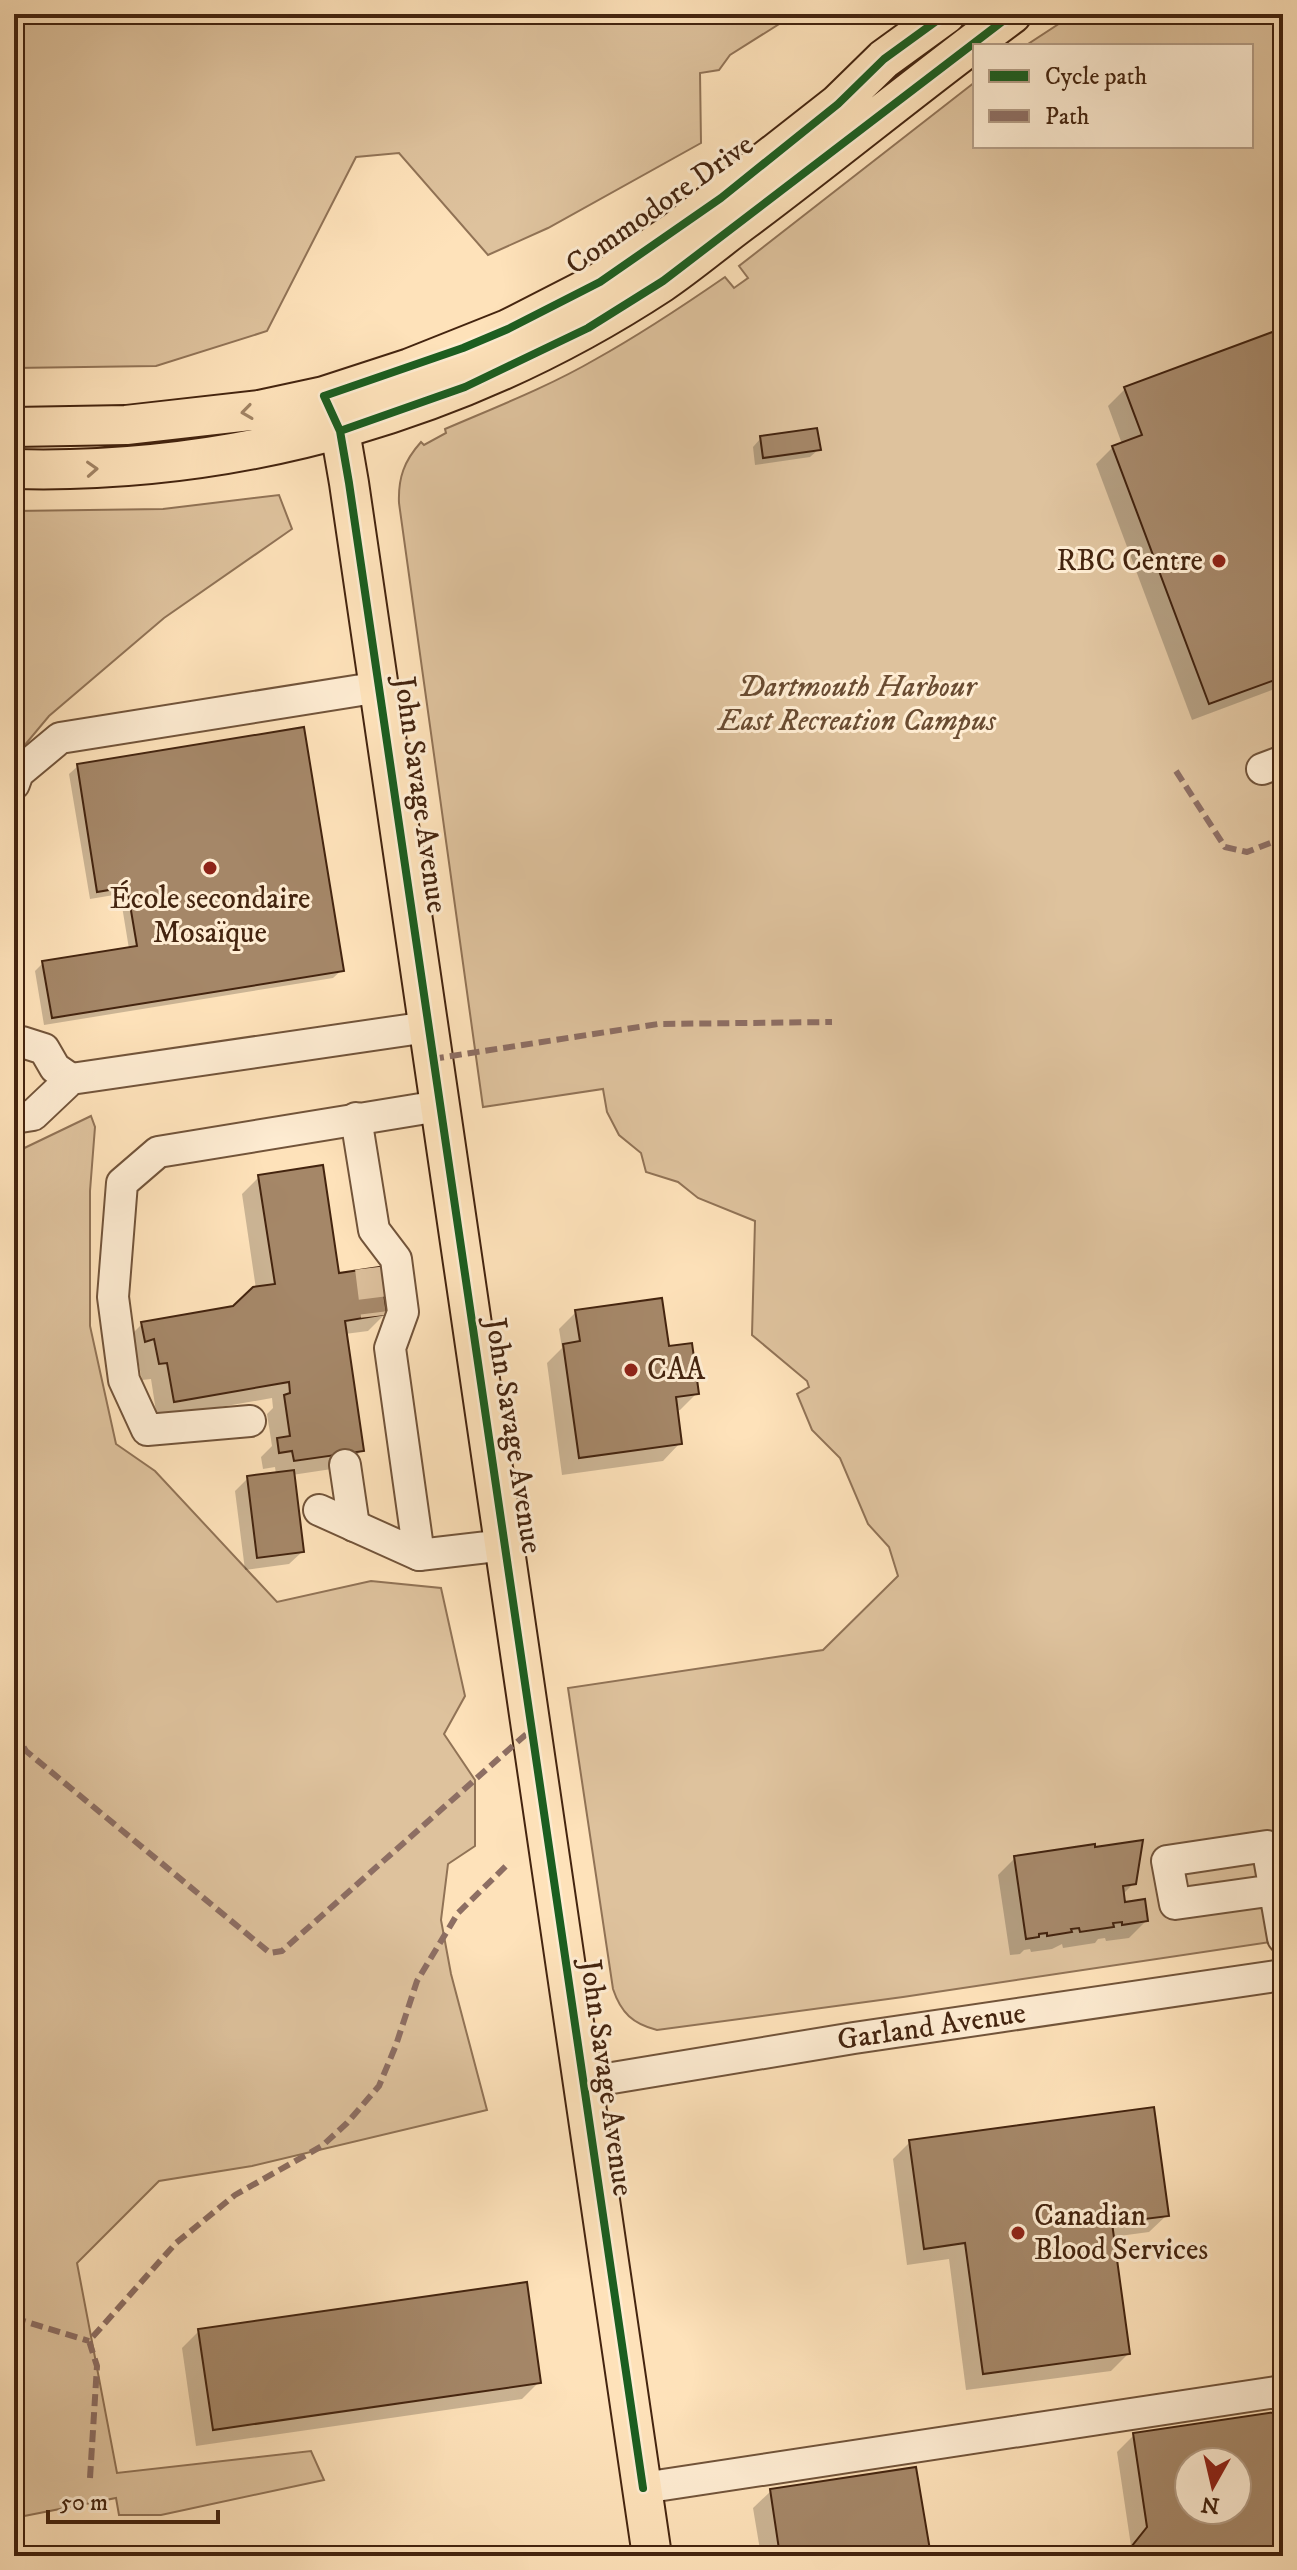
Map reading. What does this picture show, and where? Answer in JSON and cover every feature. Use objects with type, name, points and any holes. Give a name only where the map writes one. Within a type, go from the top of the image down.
[{"type":"main road","name":"Commodore Drive","points":[[14,469],[90,470],[165,464],[284,445],[340,431],[465,387],[588,328],[663,281],[884,59],[946,14]]},
{"type":"main road","name":"Commodore Drive","points":[[14,427],[97,426],[259,410],[324,396],[463,348],[554,307],[751,195],[1012,14]]},
{"type":"main road","name":"John Savage Avenue","points":[[324,396],[340,431],[380,687],[652,2556]]},
{"type":"street","points":[[14,784],[18,773],[60,738],[380,687]]},
{"type":"street","points":[[14,1118],[33,1115],[71,1079],[428,1027]]},
{"type":"street","points":[[14,1042],[44,1049],[55,1068],[71,1079]]},
{"type":"street","points":[[250,1421],[147,1430],[124,1380],[113,1297],[122,1183],[158,1152],[439,1106]]},
{"type":"street","points":[[356,1118],[374,1230],[370,1268]]},
{"type":"street","points":[[374,1230],[396,1259],[403,1312],[390,1348]]},
{"type":"street","points":[[376,1316],[390,1348],[419,1555]]},
{"type":"street","points":[[345,1465],[354,1526]]},
{"type":"street","points":[[319,1510],[419,1555],[505,1545]]},
{"type":"street","points":[[1275,1890],[1283,1938]]},
{"type":"street","name":"Garland Avenue","points":[[582,2083],[854,2038],[1283,1975]]},
{"type":"street","points":[[643,2488],[1283,2391]]},
{"type":"green space","points":[[14,14],[795,14],[730,55],[719,70],[700,73],[701,143],[548,228],[488,255],[399,153],[356,157],[267,331],[156,366],[14,368]]},
{"type":"green space","name":"Dartmouth Harbour East Recreation Campus","points":[[1074,14],[1283,14],[1283,1940],[657,2030],[629,2016],[613,1989],[568,1688],[823,1650],[898,1576],[889,1547],[868,1524],[840,1458],[812,1430],[797,1394],[809,1387],[807,1381],[752,1335],[755,1221],[698,1198],[678,1182],[646,1172],[641,1153],[619,1135],[607,1112],[603,1089],[483,1107],[399,503],[401,478],[406,463],[421,442],[424,445],[446,433],[445,429],[578,369],[646,330],[725,277],[734,288],[748,278],[739,266],[973,84],[973,148],[1253,148],[1253,44],[1028,44]]},
{"type":"green space","points":[[279,495],[292,529],[164,618],[49,716],[14,758],[14,511],[163,509]]},
{"type":"green space","points":[[91,1116],[95,1127],[90,1191],[90,1326],[116,1444],[155,1471],[277,1602],[371,1581],[441,1588],[465,1696],[444,1734],[475,1780],[475,1846],[448,1864],[441,1920],[451,1974],[487,2110],[252,2166],[159,2181],[77,2263],[117,2473],[311,2451],[324,2480],[161,2515],[119,2515],[116,2498],[14,2518],[14,1153]]},
{"type":"building","name":"RBC Centre","points":[[1283,328],[1283,677],[1209,704],[1112,446],[1142,435],[1124,387]]},
{"type":"building","points":[[817,428],[821,450],[763,458],[760,436]]},
{"type":"building","name":"École secondaire Mosaïque","points":[[304,727],[344,971],[52,1018],[42,961],[137,946],[127,887],[97,892],[77,764]]},
{"type":"building","points":[[323,1165],[339,1273],[380,1267],[387,1314],[345,1321],[364,1451],[294,1461],[292,1451],[279,1453],[277,1438],[290,1436],[284,1395],[290,1393],[289,1382],[174,1402],[167,1363],[159,1364],[154,1339],[145,1342],[141,1322],[233,1306],[253,1287],[275,1284],[258,1175]]},
{"type":"building","name":"CAA","points":[[662,1298],[669,1346],[692,1343],[699,1394],[676,1397],[682,1444],[579,1458],[563,1344],[580,1341],[575,1310]]},
{"type":"building","points":[[294,1470],[304,1552],[257,1558],[247,1476]]},
{"type":"building","points":[[1143,1840],[1136,1884],[1123,1886],[1125,1902],[1145,1899],[1148,1921],[1122,1925],[1122,1922],[1113,1923],[1114,1927],[1080,1932],[1079,1928],[1071,1929],[1072,1932],[1047,1936],[1047,1933],[1039,1934],[1039,1937],[1026,1939],[1014,1856]]},
{"type":"building","name":"Canadian Blood Services","points":[[1154,2107],[1169,2216],[1112,2223],[1130,2354],[983,2374],[965,2243],[924,2249],[909,2140]]},
{"type":"building","points":[[527,2282],[541,2383],[213,2430],[198,2329]]},
{"type":"building","points":[[1283,2411],[1283,2556],[1124,2556],[1147,2527],[1133,2433]]},
{"type":"building","points":[[916,2467],[931,2556],[780,2556],[770,2489]]},
{"type":"tunnel","points":[[370,1268],[376,1316]]},
{"type":"marked path","points":[[1176,771],[1225,847],[1247,852],[1283,838]]},
{"type":"marked path","points":[[432,1059],[658,1024],[832,1022]]},
{"type":"marked path","points":[[14,1732],[26,1751],[270,1953],[282,1951],[532,1729]]},
{"type":"marked path","points":[[90,2478],[97,2366],[89,2341],[176,2243],[235,2195],[322,2146],[347,2123],[379,2086],[417,1981],[458,1913],[508,1864]]},
{"type":"marked path","points":[[14,2318],[89,2341]]},
{"type":"cycle path","points":[[643,2488],[349,483],[340,431],[324,396],[463,348],[508,329],[600,282],[721,198],[838,104],[884,59],[946,14]]},
{"type":"cycle path","points":[[340,431],[465,387],[588,328],[663,281],[1012,14]]},
{"type":"place","name":"RBC Centre","points":[[1219,561]]},
{"type":"place","name":"École secondaire Mosaïque","points":[[210,868]]},
{"type":"place","name":"CAA","points":[[631,1370]]},
{"type":"place","name":"Canadian Blood Services","points":[[1018,2233]]}]
